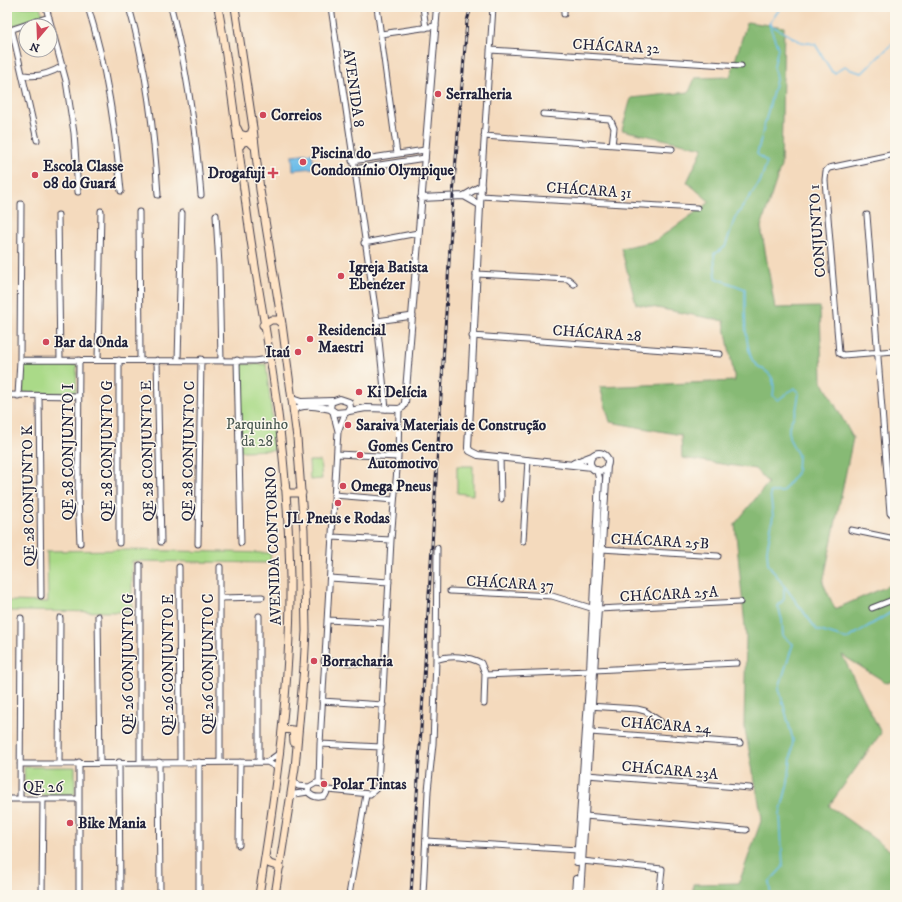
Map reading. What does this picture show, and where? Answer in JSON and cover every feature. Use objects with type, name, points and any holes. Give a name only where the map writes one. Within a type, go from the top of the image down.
[{"type":"main road","name":"AVENIDA CONTORNO","points":[[218,7],[240,146],[250,232],[278,419],[285,488],[290,584],[288,668],[283,729],[259,895]]},
{"type":"main road","name":"AVENIDA CONTORNO","points":[[236,7],[261,198],[282,324],[292,399],[302,493],[306,570],[306,631],[297,749],[275,895]]},
{"type":"main road","points":[[237,128],[240,134],[246,136],[251,134],[253,128]]},
{"type":"main road","points":[[240,146],[243,142],[249,141],[255,147]]},
{"type":"main road","points":[[263,325],[271,320],[277,320],[282,324]]},
{"type":"main road","points":[[285,488],[290,494],[302,493]]},
{"type":"main road","points":[[283,729],[293,730],[294,744],[297,749]]},
{"type":"main road","points":[[265,859],[270,864],[280,867]]},
{"type":"street","points":[[46,7],[63,66],[74,133],[78,192]]},
{"type":"street","points":[[88,7],[102,55],[109,93],[121,191]]},
{"type":"street","points":[[129,7],[143,60],[148,90],[154,139],[158,195]]},
{"type":"street","points":[[171,7],[187,77],[196,136],[201,195]]},
{"type":"street","name":"AVENIDA 8","points":[[331,7],[364,243],[377,321],[386,409]]},
{"type":"street","points":[[377,7],[399,154],[402,162]]},
{"type":"street","points":[[423,7],[426,28]]},
{"type":"street","points":[[293,411],[306,406],[347,412],[366,408],[399,409],[404,405],[413,316],[418,233],[437,7]]},
{"type":"street","points":[[493,7],[480,196],[467,446],[473,454],[568,464],[602,470],[607,465]]},
{"type":"street","points":[[564,7],[564,14]]},
{"type":"street","points":[[37,140],[24,75],[10,31],[49,17]]},
{"type":"street","points":[[381,34],[436,26]]},
{"type":"street","name":"CHÁCARA 32","points":[[490,50],[740,66]]},
{"type":"street","points":[[24,75],[32,76],[42,74],[63,66]]},
{"type":"street","points":[[543,114],[610,119],[614,128],[612,145]]},
{"type":"street","points":[[484,136],[672,149]]},
{"type":"street","points":[[352,161],[426,150]]},
{"type":"street","name":"CONJUNTO 1","points":[[878,352],[845,355],[840,354],[838,350],[825,176],[828,169],[833,167],[895,154]]},
{"type":"street","points":[[378,157],[379,165]]},
{"type":"street","points":[[354,169],[425,158]]},
{"type":"street","points":[[421,198],[464,196],[481,186]]},
{"type":"street","points":[[464,196],[480,205]]},
{"type":"street","name":"CHÁCARA 31","points":[[480,196],[697,208]]},
{"type":"street","points":[[18,396],[20,360],[21,204]]},
{"type":"street","points":[[98,360],[101,211]]},
{"type":"street","points":[[139,212],[140,360]]},
{"type":"street","points":[[178,360],[182,213]]},
{"type":"street","points":[[58,215],[60,360]]},
{"type":"street","points":[[216,215],[219,265],[221,360]]},
{"type":"street","points":[[867,215],[890,513]]},
{"type":"street","points":[[364,243],[418,233]]},
{"type":"street","points":[[476,274],[568,280],[574,284]]},
{"type":"street","points":[[377,321],[413,316]]},
{"type":"street","name":"CHÁCARA 28","points":[[472,336],[720,354]]},
{"type":"street","points":[[878,352],[895,351]]},
{"type":"street","points":[[20,360],[201,359],[255,361],[269,359]]},
{"type":"street","name":"QE 28 CONJUNTO C","points":[[198,544],[201,359]]},
{"type":"street","name":"QE 28 CONJUNTO I","points":[[79,360],[78,496],[80,543]]},
{"type":"street","name":"QE 28 CONJUNTO G","points":[[118,543],[119,360]]},
{"type":"street","name":"QE 28 CONJUNTO E","points":[[157,360],[161,542]]},
{"type":"street","points":[[237,360],[241,543]]},
{"type":"street","points":[[7,395],[79,396]]},
{"type":"street","name":"QE 28 CONJUNTO K","points":[[39,396],[41,596]]},
{"type":"street","points":[[292,399],[301,402],[340,399],[366,408]]},
{"type":"street","points":[[332,400],[329,405],[332,410],[338,432]]},
{"type":"street","points":[[319,783],[324,661],[336,454],[338,432],[350,407],[349,402]]},
{"type":"street","points":[[290,799],[295,794],[308,790],[313,783],[319,783],[328,790],[366,794],[375,791],[378,787],[391,540],[398,457],[399,409]]},
{"type":"street","points":[[336,454],[398,457]]},
{"type":"street","points":[[568,464],[581,462],[596,454],[605,456],[607,465],[598,609],[575,895]]},
{"type":"street","points":[[592,456],[590,462],[599,478],[591,608],[592,671]]},
{"type":"street","points":[[500,457],[501,499]]},
{"type":"street","points":[[523,541],[528,460]]},
{"type":"street","points":[[334,495],[394,500]]},
{"type":"street","points":[[851,530],[895,539]]},
{"type":"street","points":[[332,538],[391,540]]},
{"type":"street","points":[[423,895],[428,791],[433,744],[436,660],[437,548]]},
{"type":"street","name":"CHÁCARA 25B","points":[[601,550],[718,556]]},
{"type":"street","name":"QE 26 CONJUNTO G","points":[[140,565],[140,762]]},
{"type":"street","name":"QE 26 CONJUNTO C","points":[[220,566],[220,762]]},
{"type":"street","name":"QE 26 CONJUNTO E","points":[[179,567],[180,762]]},
{"type":"street","points":[[330,578],[389,582]]},
{"type":"street","name":"CHÁCARA 37","points":[[450,592],[552,596],[591,608]]},
{"type":"street","points":[[221,598],[262,597]]},
{"type":"street","points":[[872,608],[895,599]]},
{"type":"street","name":"CHÁCARA 25A","points":[[598,609],[740,602]]},
{"type":"street","points":[[98,616],[100,762]]},
{"type":"street","points":[[259,616],[259,762]]},
{"type":"street","points":[[20,799],[21,618]]},
{"type":"street","points":[[59,763],[60,618]]},
{"type":"street","points":[[327,620],[386,623]]},
{"type":"street","points":[[436,660],[449,657],[474,660],[483,665],[485,675],[484,704]]},
{"type":"street","points":[[324,661],[385,664]]},
{"type":"street","points":[[485,675],[521,672],[592,671],[738,664]]},
{"type":"street","points":[[322,701],[383,705]]},
{"type":"street","points":[[590,706],[637,709],[645,711],[661,722]]},
{"type":"street","points":[[580,895],[588,775],[590,706]]},
{"type":"street","name":"CHÁCARA 24","points":[[590,732],[740,743]]},
{"type":"street","points":[[320,744],[381,747]]},
{"type":"street","points":[[267,762],[280,753]]},
{"type":"street","points":[[79,762],[79,895]]},
{"type":"street","points":[[20,764],[79,762],[267,762],[278,768]]},
{"type":"street","points":[[119,762],[120,895]]},
{"type":"street","points":[[159,762],[160,895]]},
{"type":"street","points":[[199,762],[199,895]]},
{"type":"street","points":[[239,845],[240,762]]},
{"type":"street","name":"CHÁCARA 23A","points":[[588,775],[750,788]]},
{"type":"street","points":[[293,779],[298,786],[308,790],[312,796],[325,796],[328,790]]},
{"type":"street","points":[[349,895],[366,794]]},
{"type":"street","name":"QE 26","points":[[7,799],[80,799]]},
{"type":"street","points":[[42,895],[43,799]]},
{"type":"street","points":[[585,816],[746,830]]},
{"type":"street","points":[[426,841],[578,850]]},
{"type":"street","points":[[582,861],[662,869],[660,888]]},
{"type":"green space","points":[[7,7],[40,7],[43,15],[35,18],[18,18],[18,24],[7,28]]},
{"type":"green space","points":[[747,22],[784,27],[781,166],[761,227],[775,308],[820,307],[822,381],[853,438],[823,583],[835,609],[895,583],[895,680],[887,683],[842,655],[881,733],[829,806],[895,854],[895,895],[693,895],[693,884],[739,883],[762,818],[744,725],[746,637],[735,524],[768,483],[755,469],[682,458],[681,435],[610,422],[600,387],[735,381],[724,321],[636,304],[621,248],[655,241],[710,202],[687,182],[703,148],[622,130],[631,98],[689,92],[695,78],[730,77]]},
{"type":"green space","points":[[23,362],[77,365],[76,393],[23,393]]},
{"type":"green space","name":"Parquinho da 28","points":[[239,364],[266,364],[276,450],[240,451]]},
{"type":"green space","points":[[309,461],[320,461],[322,479],[310,480]]},
{"type":"green space","points":[[457,466],[473,466],[473,495],[457,493]]},
{"type":"green space","points":[[126,550],[270,553],[271,563],[132,561],[132,612],[7,611],[7,601],[48,602],[47,551]]},
{"type":"green space","points":[[24,767],[75,767],[75,794],[25,796]]},
{"type":"water","name":"Piscina do Condomínio Olympique","points":[[312,153],[314,168],[293,170],[292,155]]},
{"type":"waterway","points":[[781,7],[769,24],[778,48],[774,66],[776,80],[757,154],[767,162],[760,182],[735,218],[725,247],[714,254],[716,278],[745,289],[745,323],[751,357],[754,362],[766,371],[773,379],[773,396],[778,400],[794,388],[799,393],[796,411],[789,426],[789,438],[798,455],[797,473],[782,492],[770,492],[773,516],[767,550],[768,564],[817,630],[847,639],[895,610]]},
{"type":"waterway","points":[[769,24],[801,42],[815,44],[832,72],[835,73],[845,66],[851,70],[862,73],[895,41]]},
{"type":"waterway","points":[[771,895],[769,882],[783,867],[780,814],[788,783],[793,740],[779,688],[793,644],[783,636],[782,620],[778,606],[784,599],[784,588]]},
{"type":"railway","points":[[411,895],[453,196],[467,21],[471,7]]},
{"type":"place","name":"Serralheria","points":[[438,94]]},
{"type":"place","name":"Correios","points":[[263,115]]},
{"type":"place","name":"Piscina do Condomínio Olympique","points":[[303,162]]},
{"type":"place","name":"Drogafuji","points":[[273,173]]},
{"type":"place","name":"Escola Classe 08 do Guará","points":[[35,175]]},
{"type":"place","name":"Igreja Batista Ebenézer","points":[[341,276]]},
{"type":"place","name":"Residencial Maestri","points":[[310,339]]},
{"type":"place","name":"Bar da Onda","points":[[46,342]]},
{"type":"place","name":"Itaú","points":[[298,352]]},
{"type":"place","name":"Ki Delícia","points":[[359,392]]},
{"type":"place","name":"Saraiva Materiais de Construção","points":[[348,425]]},
{"type":"place","name":"Gomes Centro Automotivo","points":[[360,455]]},
{"type":"place","name":"Omega Pneus","points":[[343,486]]},
{"type":"place","name":"JL Pneus e Rodas","points":[[338,503]]},
{"type":"place","name":"Borracharia","points":[[314,661]]},
{"type":"place","name":"Polar Tintas","points":[[324,784]]},
{"type":"place","name":"Bike Mania","points":[[70,823]]}]
